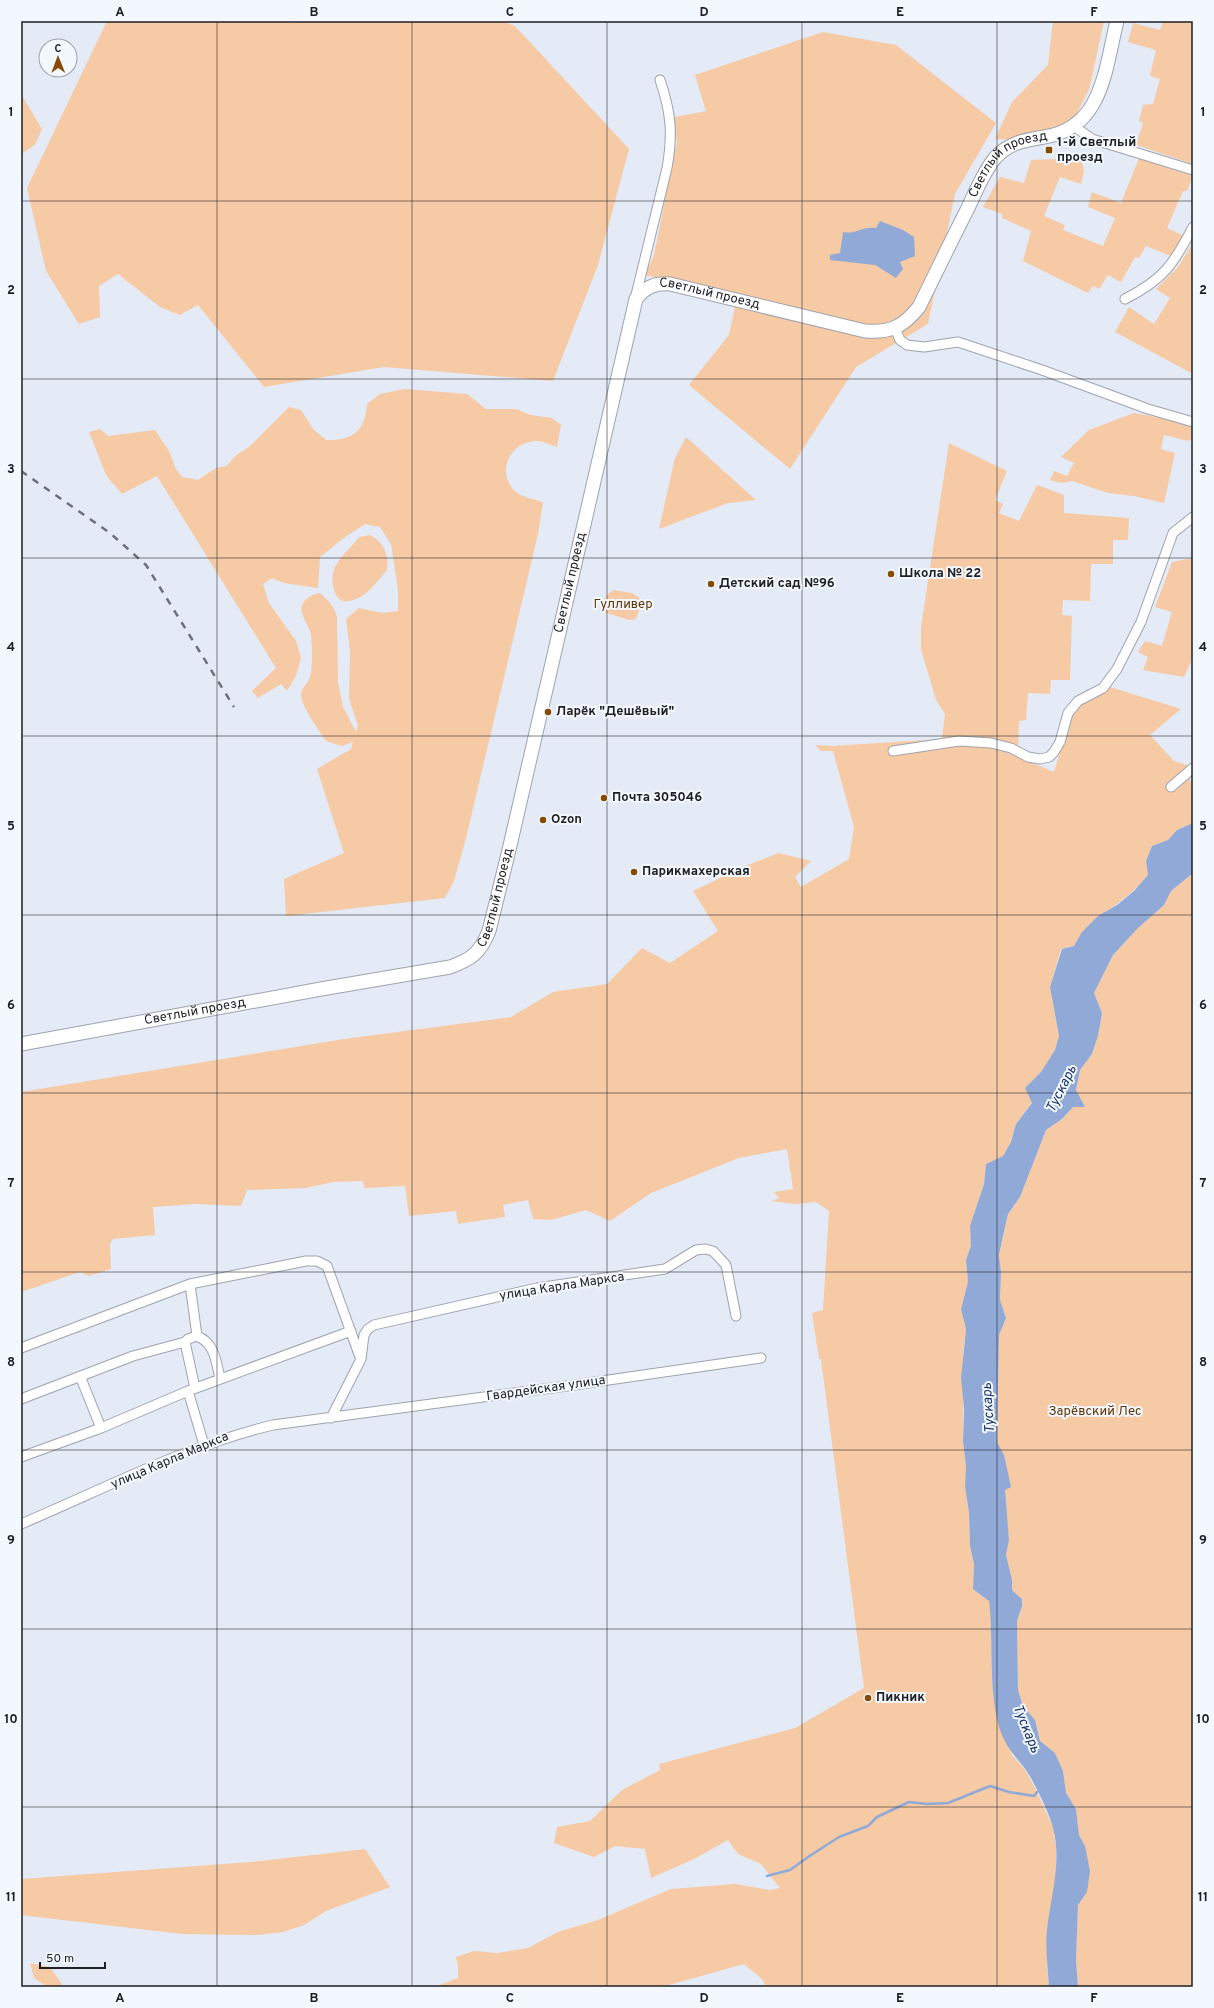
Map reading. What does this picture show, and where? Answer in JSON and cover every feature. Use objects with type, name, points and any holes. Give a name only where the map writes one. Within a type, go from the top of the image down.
[{"type":"street","points":[[1117,21],[1097,98],[1091,109],[1075,127],[1092,139],[1193,170]]},
{"type":"street","points":[[633,308],[667,168],[670,149],[670,118],[667,101],[660,80]]},
{"type":"street","name":"Светлый проезд","points":[[21,1044],[321,988],[450,967],[467,960],[477,953],[484,943],[489,931],[509,850],[636,299],[650,286],[660,284],[865,331],[880,332],[895,328],[909,320],[919,307],[980,183],[995,158],[1010,146],[1019,142],[1057,135],[1075,127]]},
{"type":"street","points":[[1125,299],[1158,279],[1170,266],[1193,227]]},
{"type":"street","points":[[895,328],[900,340],[907,345],[924,347],[951,342],[962,343],[1148,409],[1193,422]]},
{"type":"street","points":[[893,751],[959,742],[985,742],[1010,748],[1028,757],[1040,759],[1049,757],[1060,742],[1068,712],[1078,701],[1103,688],[1117,669],[1141,622],[1173,533],[1193,517]]},
{"type":"street","points":[[1171,787],[1193,768]]},
{"type":"street","name":"улица Карла Маркса","points":[[21,1524],[204,1444],[239,1433],[273,1425],[331,1418],[361,1359],[364,1335],[368,1329],[374,1325],[537,1288],[665,1269],[696,1250],[705,1249],[714,1251],[726,1265],[736,1316]]},
{"type":"street","points":[[21,1348],[190,1284],[306,1260],[317,1261],[327,1266],[361,1359]]},
{"type":"street","points":[[190,1284],[197,1336]]},
{"type":"street","points":[[21,1457],[100,1428],[191,1389],[351,1331]]},
{"type":"street","points":[[21,1399],[133,1356],[185,1342],[188,1339],[197,1336],[204,1339],[212,1346],[220,1378]]},
{"type":"street","points":[[185,1342],[191,1389],[204,1444]]},
{"type":"street","name":"Гвардейская улица","points":[[331,1418],[761,1358]]},
{"type":"street","points":[[80,1376],[100,1428]]},
{"type":"green space","points":[[107,21],[280,21],[294,23],[300,21],[502,21],[515,26],[629,149],[598,265],[553,381],[384,367],[264,387],[198,305],[180,315],[160,307],[118,274],[99,286],[100,317],[79,324],[46,271],[27,188]]},
{"type":"green space","points":[[1053,21],[1104,21],[1089,90],[1062,141],[995,139],[1012,102],[1048,65]]},
{"type":"green space","points":[[1163,21],[1193,21],[1193,164],[1136,145],[1143,123],[1139,121],[1143,105],[1153,104],[1160,79],[1150,76],[1156,50],[1128,42],[1133,23],[1160,30]]},
{"type":"green space","points":[[823,32],[896,45],[996,123],[955,194],[928,324],[856,367],[790,469],[689,385],[729,335],[737,297],[645,275],[654,255],[677,141],[670,118],[706,111],[695,75]]},
{"type":"green space","points":[[21,94],[42,129],[35,145],[21,154]]},
{"type":"green space","points":[[1081,158],[1084,171],[1081,184],[1060,177],[1044,216],[1065,225],[1063,230],[1103,246],[1115,218],[1088,207],[1092,192],[1121,203],[1139,158],[1193,176],[1187,191],[1183,191],[1167,228],[1184,236],[1173,257],[1146,246],[1139,258],[1135,257],[1121,282],[1108,275],[1099,289],[1093,286],[1088,293],[1023,261],[1031,231],[1002,218],[1002,214],[983,207],[1000,177],[1024,183],[1031,160]]},
{"type":"green space","points":[[1193,243],[1193,374],[1115,332],[1129,307],[1154,324],[1170,298],[1156,289],[1178,267]]},
{"type":"green space","points":[[404,389],[467,394],[486,409],[516,409],[531,415],[552,418],[561,425],[557,447],[539,441],[529,442],[514,450],[506,465],[506,474],[514,490],[523,496],[543,502],[538,534],[466,838],[454,881],[445,898],[286,916],[284,879],[344,853],[317,769],[351,749],[353,742],[342,746],[326,741],[302,701],[301,693],[310,677],[312,656],[311,635],[303,617],[301,610],[302,606],[309,597],[320,593],[333,607],[337,617],[338,683],[343,707],[356,732],[358,726],[349,699],[350,651],[346,619],[359,608],[382,613],[398,611],[398,590],[391,544],[380,527],[365,524],[345,537],[320,557],[318,588],[284,583],[272,578],[263,584],[269,603],[296,641],[301,658],[296,676],[287,691],[281,684],[258,698],[252,691],[276,668],[157,476],[122,494],[106,475],[89,432],[100,429],[108,436],[155,430],[169,451],[176,469],[182,477],[198,480],[216,468],[227,466],[235,456],[249,447],[289,407],[301,410],[313,429],[326,440],[344,439],[360,428],[364,421],[367,404],[380,394]]},
{"type":"green space","points":[[1134,413],[1193,426],[1193,438],[1188,441],[1164,435],[1161,449],[1175,453],[1164,503],[1134,496],[1108,493],[1072,481],[1061,483],[1050,480],[1054,471],[1067,476],[1074,463],[1061,457],[1089,430]]},
{"type":"green space","points":[[686,437],[756,500],[728,503],[659,529],[675,458]]},
{"type":"green space","points":[[949,443],[1007,471],[995,500],[1003,504],[999,513],[1019,521],[1037,485],[1064,495],[1064,513],[1129,518],[1128,540],[1113,540],[1113,564],[1091,564],[1090,601],[1063,600],[1062,615],[1072,616],[1070,680],[1051,680],[1050,694],[1028,693],[1026,720],[1019,721],[1018,748],[991,738],[946,739],[999,749],[1054,772],[1072,712],[1083,702],[1110,687],[1181,709],[1150,735],[1174,761],[1187,765],[1193,793],[1193,823],[1177,830],[1168,840],[1152,846],[1146,861],[1148,875],[1145,879],[1126,897],[1089,925],[1074,946],[1061,949],[1050,987],[1059,1037],[1055,1050],[1041,1072],[1025,1088],[1032,1102],[1016,1124],[1011,1142],[1003,1156],[986,1164],[984,1184],[970,1226],[971,1245],[966,1260],[968,1282],[961,1309],[966,1329],[963,1353],[963,1441],[966,1466],[965,1487],[969,1512],[970,1546],[974,1564],[973,1589],[989,1601],[992,1623],[993,1685],[1012,1755],[1026,1771],[1053,1827],[1056,1846],[1056,1870],[1047,1964],[1049,1987],[766,1987],[762,1979],[744,1964],[662,1987],[434,1987],[458,1978],[458,1965],[456,1957],[474,1951],[497,1953],[528,1948],[558,1932],[598,1920],[671,1889],[735,1884],[770,1890],[780,1888],[761,1864],[738,1854],[728,1840],[694,1859],[651,1878],[645,1849],[615,1846],[594,1857],[554,1843],[557,1827],[590,1821],[622,1790],[660,1770],[659,1764],[795,1728],[864,1688],[821,1359],[819,1359],[812,1313],[823,1310],[829,1211],[816,1202],[795,1204],[772,1201],[779,1198],[774,1192],[793,1189],[787,1149],[739,1158],[651,1193],[610,1221],[586,1210],[551,1220],[533,1219],[528,1200],[503,1205],[505,1217],[458,1224],[456,1211],[409,1216],[405,1186],[364,1188],[363,1181],[333,1182],[306,1188],[247,1190],[241,1206],[195,1204],[153,1207],[155,1235],[113,1239],[110,1244],[111,1269],[89,1276],[80,1272],[21,1292],[21,1092],[344,1039],[511,1017],[553,992],[607,984],[642,948],[670,963],[718,931],[693,891],[745,866],[779,853],[811,861],[795,877],[801,887],[849,859],[854,827],[833,751],[821,751],[815,745],[832,746],[942,739],[945,714],[936,700],[921,649],[921,627]]},
{"type":"green space","points":[[370,535],[382,545],[387,559],[387,570],[368,592],[356,599],[342,601],[337,596],[333,585],[332,577],[336,565],[359,537]]},
{"type":"green space","points":[[1193,558],[1193,657],[1184,677],[1143,670],[1148,657],[1138,652],[1145,641],[1162,646],[1172,612],[1155,607],[1172,562]]},
{"type":"green space","name":"Гулливер","points":[[614,590],[632,593],[639,598],[640,608],[636,619],[629,620],[604,612],[604,599]]},
{"type":"green space","name":"Зарёвский Лес","points":[[1193,873],[1193,1987],[1078,1987],[1076,1960],[1078,1905],[1087,1892],[1085,1846],[1079,1835],[1076,1809],[1066,1793],[1063,1771],[1055,1753],[1040,1741],[1035,1720],[1023,1706],[1018,1690],[1017,1621],[1022,1606],[1022,1599],[1012,1590],[1012,1580],[1006,1555],[1009,1540],[1004,1489],[1011,1487],[997,1442],[999,1335],[1006,1318],[1000,1301],[1001,1272],[999,1255],[1008,1214],[1020,1197],[1046,1130],[1062,1119],[1073,1107],[1080,1070],[1092,1054],[1098,1036],[1102,1013],[1094,993],[1113,955],[1138,928],[1164,905],[1171,891]]},
{"type":"green space","points":[[365,1849],[390,1887],[326,1911],[304,1925],[283,1932],[258,1935],[182,1934],[21,1915],[21,1879],[251,1862]]},
{"type":"green space","points":[[30,1963],[50,1967],[64,1987],[47,1987],[34,1978]]},
{"type":"water","points":[[880,221],[903,230],[914,237],[915,256],[900,262],[903,269],[896,278],[875,265],[830,260],[830,255],[840,253],[843,232],[847,233],[867,228],[876,228]]},
{"type":"water","name":"Тускарь","points":[[1193,823],[1193,873],[1171,891],[1164,905],[1138,928],[1113,955],[1094,993],[1102,1013],[1098,1036],[1092,1054],[1080,1070],[1076,1090],[1085,1107],[1073,1107],[1062,1119],[1046,1130],[1020,1197],[1008,1214],[999,1255],[1001,1272],[1000,1300],[1006,1318],[999,1335],[997,1442],[1004,1455],[1011,1487],[1005,1490],[1009,1540],[1006,1555],[1012,1580],[1012,1590],[1022,1599],[1022,1606],[1017,1621],[1018,1690],[1023,1706],[1035,1720],[1040,1741],[1055,1753],[1063,1771],[1066,1793],[1076,1809],[1079,1835],[1085,1846],[1090,1871],[1087,1892],[1078,1905],[1076,1960],[1078,1987],[1049,1987],[1046,1937],[1056,1866],[1053,1828],[1045,1807],[1026,1770],[1007,1745],[1001,1734],[992,1680],[989,1601],[973,1589],[974,1564],[970,1546],[969,1512],[965,1487],[966,1466],[963,1441],[964,1409],[961,1378],[966,1329],[961,1309],[968,1282],[966,1260],[971,1245],[970,1226],[984,1184],[986,1164],[1003,1156],[1011,1142],[1016,1124],[1032,1103],[1025,1088],[1041,1072],[1055,1050],[1059,1036],[1050,987],[1062,949],[1074,946],[1082,932],[1098,916],[1117,905],[1134,891],[1148,875],[1146,861],[1152,846],[1168,840],[1177,830]]},
{"type":"waterway","points":[[767,1876],[790,1870],[839,1837],[868,1826],[877,1817],[909,1802],[927,1804],[948,1803],[990,1786],[1009,1792],[1034,1796],[1037,1792]]},
{"type":"railway","points":[[21,471],[110,533],[146,565],[234,707]]},
{"type":"place","name":"1-й Светлый проезд","points":[[1049,150]]},
{"type":"place","name":"Школа № 22","points":[[891,574]]},
{"type":"place","name":"Детский сад №96","points":[[711,584]]},
{"type":"place","name":"Ларёк \"Дешёвый\"","points":[[548,712]]},
{"type":"place","name":"Почта 305046","points":[[604,798]]},
{"type":"place","name":"Ozon","points":[[543,820]]},
{"type":"place","name":"Парикмахерская","points":[[634,872]]},
{"type":"place","name":"Пикник","points":[[868,1698]]}]
